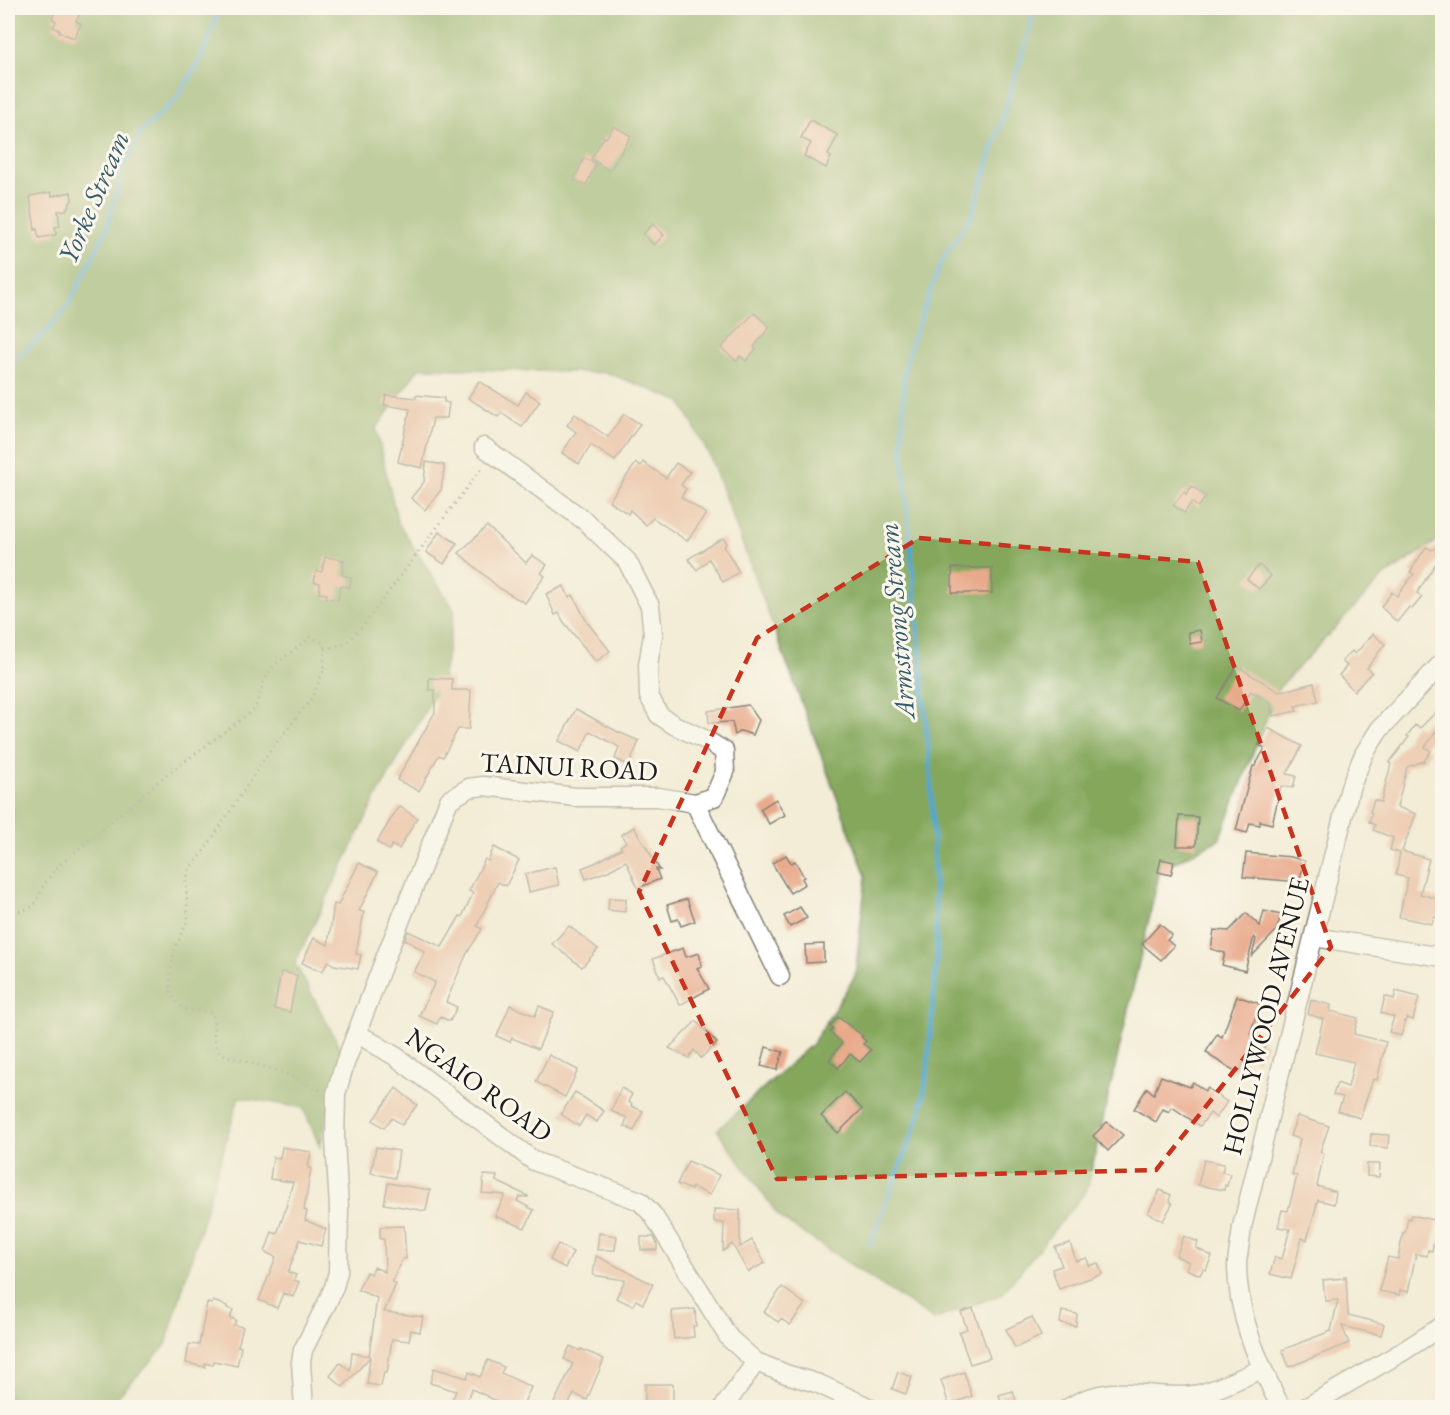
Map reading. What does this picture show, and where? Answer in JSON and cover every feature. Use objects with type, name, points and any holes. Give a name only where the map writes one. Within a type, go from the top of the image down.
[{"type":"street","name":"TAINUI ROAD","points":[[304,1407],[303,1350],[327,1303],[338,1272],[336,1094],[344,1066],[386,956],[449,800],[469,788],[483,786],[576,797],[658,797],[696,803],[714,797],[725,771],[724,752],[659,715],[649,696],[648,665],[653,636],[650,606],[627,561],[585,521],[484,447]]},
{"type":"street","name":"HOLLYWOOD AVENUE","points":[[1282,1407],[1262,1369],[1245,1325],[1238,1295],[1237,1262],[1242,1227],[1350,788],[1364,754],[1379,730],[1443,663]]},
{"type":"street","points":[[696,803],[780,976]]},
{"type":"street","points":[[1314,937],[1443,957]]},
{"type":"street","name":"NGAIO ROAD","points":[[358,1034],[395,1056],[534,1161],[640,1201],[653,1215],[729,1338],[756,1362],[819,1384],[870,1407]]},
{"type":"street","points":[[1305,1407],[1443,1326]]},
{"type":"street","points":[[723,1407],[756,1362]]},
{"type":"street","points":[[1068,1407],[1102,1393],[1198,1395],[1262,1369]]},
{"type":"path","points":[[325,649],[346,643],[363,626],[485,463],[484,447]]},
{"type":"path","points":[[8,916],[34,906],[44,885],[56,868],[165,776],[255,709],[263,683],[273,666],[311,637],[323,642],[325,649],[323,672],[312,698],[268,752],[200,857],[190,867],[186,881],[188,920],[174,950],[170,979],[171,993],[177,1004],[184,1009],[212,1012],[215,1021],[213,1035],[216,1048],[221,1054],[278,1071],[336,1094]]},
{"type":"highlighted area","points":[[919,538],[1198,562],[1331,947],[1156,1170],[777,1179],[639,892],[757,638]]},
{"type":"green space","points":[[8,8],[1442,8],[1442,538],[1383,577],[1278,689],[1220,839],[1160,870],[1087,1190],[1002,1294],[934,1320],[780,1218],[717,1130],[813,1043],[855,976],[866,876],[710,457],[681,402],[608,373],[419,368],[376,429],[398,523],[455,611],[442,681],[375,800],[295,963],[342,1051],[320,1147],[303,1108],[239,1097],[166,1345],[108,1407],[8,1407]]},
{"type":"building","points":[[57,8],[83,8],[76,21],[81,24],[74,38],[53,27],[56,21],[52,19]]},
{"type":"building","points":[[810,120],[838,135],[828,155],[831,157],[826,168],[804,156],[811,143],[801,138]]},
{"type":"building","points":[[614,126],[631,136],[610,171],[591,159],[604,137],[606,138]]},
{"type":"building","points":[[584,158],[596,164],[586,185],[574,180]]},
{"type":"building","points":[[51,192],[52,196],[71,192],[72,200],[66,210],[58,211],[60,226],[55,227],[56,235],[39,238],[37,229],[35,230],[30,196]]},
{"type":"building","points":[[653,224],[664,235],[654,245],[643,234]]},
{"type":"building","points":[[754,313],[770,327],[746,361],[740,356],[737,361],[721,348]]},
{"type":"building","points":[[479,381],[518,405],[526,392],[540,401],[522,427],[501,413],[498,417],[468,398]]},
{"type":"building","points":[[386,395],[444,398],[444,402],[449,403],[447,418],[433,418],[422,468],[398,462],[410,409],[384,405]]},
{"type":"building","points":[[575,414],[608,437],[624,414],[640,424],[615,461],[591,445],[579,464],[562,453],[576,432],[567,425]]},
{"type":"building","points":[[426,462],[444,465],[444,470],[441,490],[425,510],[411,498],[424,482]]},
{"type":"building","points":[[643,462],[666,478],[676,463],[690,472],[681,485],[686,489],[681,497],[706,514],[687,541],[653,518],[646,525],[630,510],[628,514],[609,501],[636,463],[641,466]]},
{"type":"building","points":[[1192,486],[1206,497],[1198,507],[1192,502],[1184,513],[1173,505]]},
{"type":"building","points":[[487,526],[526,563],[532,555],[547,565],[541,573],[545,576],[525,603],[499,588],[459,553]]},
{"type":"building","points":[[439,532],[457,543],[444,564],[426,552]]},
{"type":"building","points":[[723,538],[727,543],[724,546],[739,572],[723,582],[709,559],[697,570],[688,559]]},
{"type":"building","points":[[1443,542],[1443,552],[1417,593],[1422,597],[1412,609],[1409,607],[1397,622],[1381,607],[1392,592],[1397,596],[1414,574],[1410,572],[1426,547],[1432,550]]},
{"type":"building","points":[[325,557],[344,560],[342,575],[351,577],[350,587],[340,586],[338,600],[326,598],[327,594],[319,593],[320,583],[314,582],[316,571],[322,572]]},
{"type":"building","points":[[1259,565],[1271,576],[1259,589],[1247,579]]},
{"type":"building","points":[[952,568],[992,568],[992,593],[952,593]]},
{"type":"building","points":[[564,586],[569,597],[573,595],[587,622],[610,651],[596,662],[559,613],[555,615],[546,594]]},
{"type":"building","points":[[1200,630],[1202,642],[1190,644],[1188,632]]},
{"type":"building","points":[[1373,634],[1385,644],[1367,668],[1372,672],[1354,691],[1339,675],[1347,666],[1342,661],[1352,651],[1355,654]]},
{"type":"building","points":[[1237,666],[1279,692],[1314,683],[1318,701],[1295,706],[1297,711],[1273,716],[1270,703],[1251,691],[1239,711],[1217,698]]},
{"type":"building","points":[[429,678],[452,679],[452,690],[471,690],[469,729],[458,729],[443,757],[439,755],[419,791],[397,780],[435,712],[435,690],[429,690]]},
{"type":"building","points":[[748,705],[759,720],[753,735],[741,731],[735,735],[732,722],[709,723],[708,711]]},
{"type":"building","points":[[1443,705],[1443,722],[1425,747],[1431,751],[1424,761],[1407,767],[1397,807],[1416,814],[1402,851],[1429,859],[1420,894],[1443,900],[1439,918],[1434,917],[1432,924],[1399,917],[1408,878],[1396,875],[1400,853],[1390,850],[1393,838],[1373,830],[1375,825],[1369,822],[1374,800],[1381,802],[1391,764],[1389,763],[1409,737],[1407,736],[1415,725],[1420,728]]},
{"type":"building","points":[[576,709],[639,741],[629,765],[615,759],[619,747],[590,731],[580,752],[559,741]]},
{"type":"building","points":[[1268,728],[1302,746],[1287,774],[1296,776],[1293,788],[1281,786],[1272,824],[1260,821],[1260,825],[1250,823],[1247,833],[1236,830],[1253,766],[1265,748],[1259,745]]},
{"type":"building","points":[[776,799],[785,815],[769,824],[760,809]]},
{"type":"building","points":[[399,806],[417,818],[399,849],[392,845],[389,850],[377,842]]},
{"type":"building","points":[[1179,816],[1198,817],[1196,846],[1177,846]]},
{"type":"building","points":[[634,827],[660,870],[656,869],[660,879],[638,888],[626,861],[586,879],[582,868],[622,848],[620,846],[626,842],[621,835]]},
{"type":"building","points":[[494,847],[519,860],[506,886],[498,882],[477,926],[482,929],[466,955],[446,1002],[457,1007],[450,1021],[440,1017],[437,1024],[419,1016],[435,982],[414,972],[425,952],[405,939],[408,931],[442,947],[460,916],[462,917],[473,893],[469,891],[485,859],[488,861]]},
{"type":"building","points":[[1246,853],[1291,857],[1305,861],[1299,882],[1243,877]]},
{"type":"building","points":[[786,855],[791,863],[795,861],[804,877],[802,878],[805,884],[790,893],[772,863]]},
{"type":"building","points":[[1161,859],[1174,862],[1171,875],[1158,872]]},
{"type":"building","points":[[359,863],[378,872],[359,911],[364,912],[356,954],[361,955],[358,969],[334,965],[328,961],[323,971],[302,963],[314,938],[328,945],[334,904],[338,905]]},
{"type":"building","points":[[555,867],[559,885],[529,892],[525,874]]},
{"type":"building","points":[[609,898],[626,899],[625,912],[608,910]]},
{"type":"building","points":[[687,899],[695,921],[681,926],[678,919],[672,921],[667,905]]},
{"type":"building","points":[[800,907],[807,918],[790,927],[784,916]]},
{"type":"building","points":[[1264,911],[1281,915],[1276,931],[1252,956],[1256,939],[1254,937],[1245,971],[1222,965],[1225,953],[1211,949],[1214,930],[1229,931],[1246,913],[1260,926]]},
{"type":"building","points":[[1160,924],[1172,935],[1167,940],[1174,946],[1161,960],[1142,944]]},
{"type":"building","points":[[569,926],[598,949],[582,967],[552,944]]},
{"type":"building","points":[[824,944],[824,962],[806,963],[805,945]]},
{"type":"building","points":[[683,948],[686,957],[699,953],[702,966],[697,968],[709,989],[680,1005],[664,976],[660,977],[653,959]]},
{"type":"building","points":[[281,972],[297,975],[290,1012],[274,1009]]},
{"type":"building","points":[[1396,991],[1419,997],[1413,1020],[1406,1018],[1401,1036],[1389,1032],[1394,1017],[1381,1013],[1385,996],[1394,999]]},
{"type":"building","points":[[1237,996],[1260,1004],[1250,1034],[1267,1044],[1257,1061],[1248,1056],[1238,1073],[1206,1052],[1217,1034],[1222,1037]]},
{"type":"building","points":[[1311,1000],[1331,1005],[1330,1011],[1358,1018],[1354,1034],[1386,1042],[1377,1080],[1373,1079],[1360,1118],[1338,1111],[1343,1097],[1333,1095],[1337,1083],[1348,1087],[1354,1062],[1315,1053],[1323,1019],[1308,1014]]},
{"type":"building","points":[[510,1005],[535,1016],[539,1006],[554,1012],[538,1049],[512,1038],[510,1042],[497,1036]]},
{"type":"building","points":[[838,1017],[863,1036],[861,1037],[866,1041],[863,1044],[871,1050],[860,1062],[850,1054],[838,1068],[829,1060],[842,1043],[830,1032],[833,1029],[830,1026]]},
{"type":"building","points":[[696,1021],[717,1043],[701,1058],[694,1050],[689,1058],[669,1048]]},
{"type":"building","points":[[766,1047],[783,1052],[777,1070],[761,1066]]},
{"type":"building","points":[[549,1055],[578,1070],[565,1097],[536,1082]]},
{"type":"building","points":[[1161,1076],[1190,1087],[1193,1082],[1205,1091],[1207,1088],[1227,1102],[1216,1118],[1210,1113],[1200,1126],[1172,1107],[1169,1112],[1163,1109],[1156,1122],[1134,1109],[1147,1088],[1154,1094]]},
{"type":"building","points":[[396,1088],[417,1105],[402,1125],[392,1118],[384,1128],[373,1120]]},
{"type":"building","points":[[621,1088],[632,1094],[628,1102],[632,1104],[631,1106],[643,1111],[634,1131],[624,1126],[627,1118],[611,1111]]},
{"type":"building","points":[[575,1092],[604,1111],[597,1122],[586,1115],[579,1126],[561,1114]]},
{"type":"building","points":[[845,1092],[862,1109],[838,1133],[821,1116]]},
{"type":"building","points":[[1297,1116],[1329,1126],[1320,1152],[1324,1153],[1317,1186],[1336,1192],[1334,1204],[1318,1200],[1307,1240],[1302,1238],[1291,1279],[1270,1274],[1275,1257],[1282,1259],[1290,1229],[1278,1227],[1282,1210],[1288,1211],[1297,1176],[1292,1175],[1300,1139],[1290,1136]]},
{"type":"building","points":[[1107,1122],[1123,1135],[1108,1151],[1093,1136]]},
{"type":"building","points":[[1371,1134],[1389,1135],[1388,1148],[1370,1146]]},
{"type":"building","points":[[282,1147],[311,1152],[308,1168],[311,1168],[304,1210],[307,1211],[305,1220],[326,1229],[321,1246],[300,1240],[288,1272],[296,1275],[294,1280],[299,1282],[293,1297],[283,1293],[277,1308],[259,1300],[276,1257],[265,1252],[272,1232],[277,1234],[293,1182],[270,1179],[273,1157],[280,1158]]},
{"type":"building","points":[[376,1147],[399,1151],[395,1178],[371,1173]]},
{"type":"building","points":[[1204,1160],[1224,1164],[1222,1172],[1230,1174],[1224,1190],[1198,1185]]},
{"type":"building","points":[[688,1161],[719,1175],[710,1195],[692,1187],[691,1190],[677,1184]]},
{"type":"building","points":[[1367,1164],[1380,1164],[1379,1177],[1367,1176]]},
{"type":"building","points":[[484,1175],[497,1176],[496,1181],[528,1196],[519,1197],[517,1201],[534,1210],[525,1228],[495,1216],[505,1195],[482,1193]]},
{"type":"building","points":[[388,1183],[430,1190],[426,1211],[384,1204]]},
{"type":"building","points":[[1160,1190],[1171,1195],[1169,1200],[1172,1204],[1163,1221],[1148,1213]]},
{"type":"building","points":[[714,1209],[740,1210],[740,1247],[752,1240],[765,1263],[748,1272],[732,1244],[723,1251],[724,1223],[714,1222]]},
{"type":"building","points":[[1411,1215],[1438,1221],[1432,1251],[1428,1250],[1427,1256],[1416,1254],[1408,1292],[1400,1290],[1399,1295],[1379,1291],[1388,1257],[1398,1259],[1403,1233],[1405,1233],[1408,1218],[1410,1219]]},
{"type":"building","points":[[404,1226],[406,1259],[402,1259],[392,1282],[396,1284],[384,1312],[423,1317],[420,1332],[411,1330],[409,1341],[392,1339],[387,1373],[384,1372],[381,1386],[367,1384],[370,1357],[343,1387],[330,1376],[340,1363],[350,1370],[352,1353],[369,1356],[377,1298],[358,1290],[366,1272],[371,1274],[374,1267],[385,1272],[384,1239],[380,1239],[380,1227]]},
{"type":"building","points":[[599,1233],[617,1236],[615,1250],[597,1250]]},
{"type":"building","points":[[1184,1236],[1198,1242],[1196,1248],[1212,1256],[1206,1270],[1203,1269],[1200,1275],[1186,1269],[1189,1262],[1176,1256]]},
{"type":"building","points":[[641,1237],[654,1237],[657,1250],[641,1250]]},
{"type":"building","points":[[1070,1243],[1076,1261],[1087,1258],[1089,1266],[1098,1263],[1102,1274],[1059,1289],[1052,1269],[1062,1266],[1055,1247]]},
{"type":"building","points":[[558,1244],[573,1252],[565,1268],[550,1260]]},
{"type":"building","points":[[596,1256],[653,1284],[643,1304],[636,1300],[633,1306],[616,1298],[625,1280],[593,1275]]},
{"type":"building","points":[[1346,1276],[1348,1315],[1384,1324],[1381,1335],[1342,1326],[1349,1343],[1289,1367],[1282,1350],[1331,1331],[1338,1300],[1325,1301],[1323,1280],[1344,1278]]},
{"type":"building","points":[[782,1287],[805,1304],[790,1325],[781,1319],[778,1322],[764,1312]]},
{"type":"building","points":[[213,1301],[233,1310],[230,1318],[236,1320],[234,1325],[243,1327],[238,1346],[241,1347],[237,1366],[214,1361],[213,1365],[205,1363],[205,1367],[186,1363],[189,1344],[199,1345],[207,1303],[212,1304]]},
{"type":"building","points":[[973,1308],[990,1358],[970,1364],[959,1332],[967,1329],[961,1312]]},
{"type":"building","points":[[695,1309],[694,1337],[674,1339],[672,1311]]},
{"type":"building","points":[[1062,1311],[1077,1314],[1076,1326],[1060,1323]]},
{"type":"building","points":[[1032,1317],[1041,1336],[1015,1348],[1006,1329]]},
{"type":"building","points":[[570,1346],[604,1359],[587,1400],[574,1394],[567,1407],[552,1407],[573,1364],[564,1359]]},
{"type":"building","points":[[488,1360],[504,1367],[501,1373],[531,1387],[522,1407],[501,1407],[503,1404],[472,1389],[464,1407],[449,1407],[456,1391],[430,1383],[434,1368],[467,1378],[469,1372],[480,1377]]},
{"type":"building","points":[[898,1372],[912,1377],[906,1394],[892,1389]]},
{"type":"building","points":[[964,1372],[972,1396],[949,1405],[941,1380]]},
{"type":"building","points":[[645,1384],[673,1384],[673,1407],[645,1407]]},
{"type":"building","points":[[1013,1391],[1017,1405],[1003,1407],[999,1395]]},
{"type":"waterway","name":"Yorke Stream","points":[[8,362],[26,350],[50,328],[68,306],[105,233],[124,165],[142,131],[177,98],[201,59],[220,8]]},
{"type":"waterway","name":"Armstrong Stream","points":[[870,1244],[920,1115],[927,1075],[937,956],[931,779],[902,447],[904,373],[911,344],[942,260],[972,215],[1030,29],[1033,8]]}]
